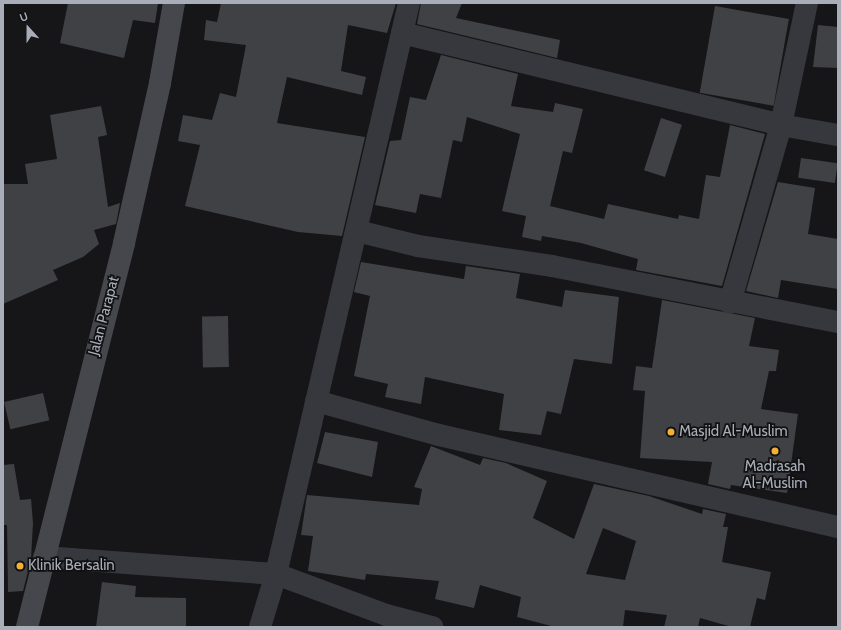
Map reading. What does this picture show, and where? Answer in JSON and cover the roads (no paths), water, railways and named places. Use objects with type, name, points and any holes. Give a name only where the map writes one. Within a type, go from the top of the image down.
[{"type":"street","name":"Jalan Parapat","points":[[27,627],[124,243],[160,83],[174,3]]},
{"type":"street","points":[[260,627],[276,574],[409,3]]},
{"type":"street","points":[[730,303],[781,125],[807,3]]},
{"type":"street","points":[[402,33],[781,125],[838,135]]},
{"type":"street","points":[[357,231],[418,246],[552,266],[730,303],[838,322]]},
{"type":"street","points":[[316,401],[440,435],[838,527]]},
{"type":"street","points":[[44,557],[276,574],[386,615],[432,627]]},
{"type":"place","name":"Masjid Al-Muslim","points":[[671,432]]},
{"type":"place","name":"Madrasah Al-Muslim","points":[[775,451]]},
{"type":"place","name":"Klinik Bersalin","points":[[20,566]]}]
